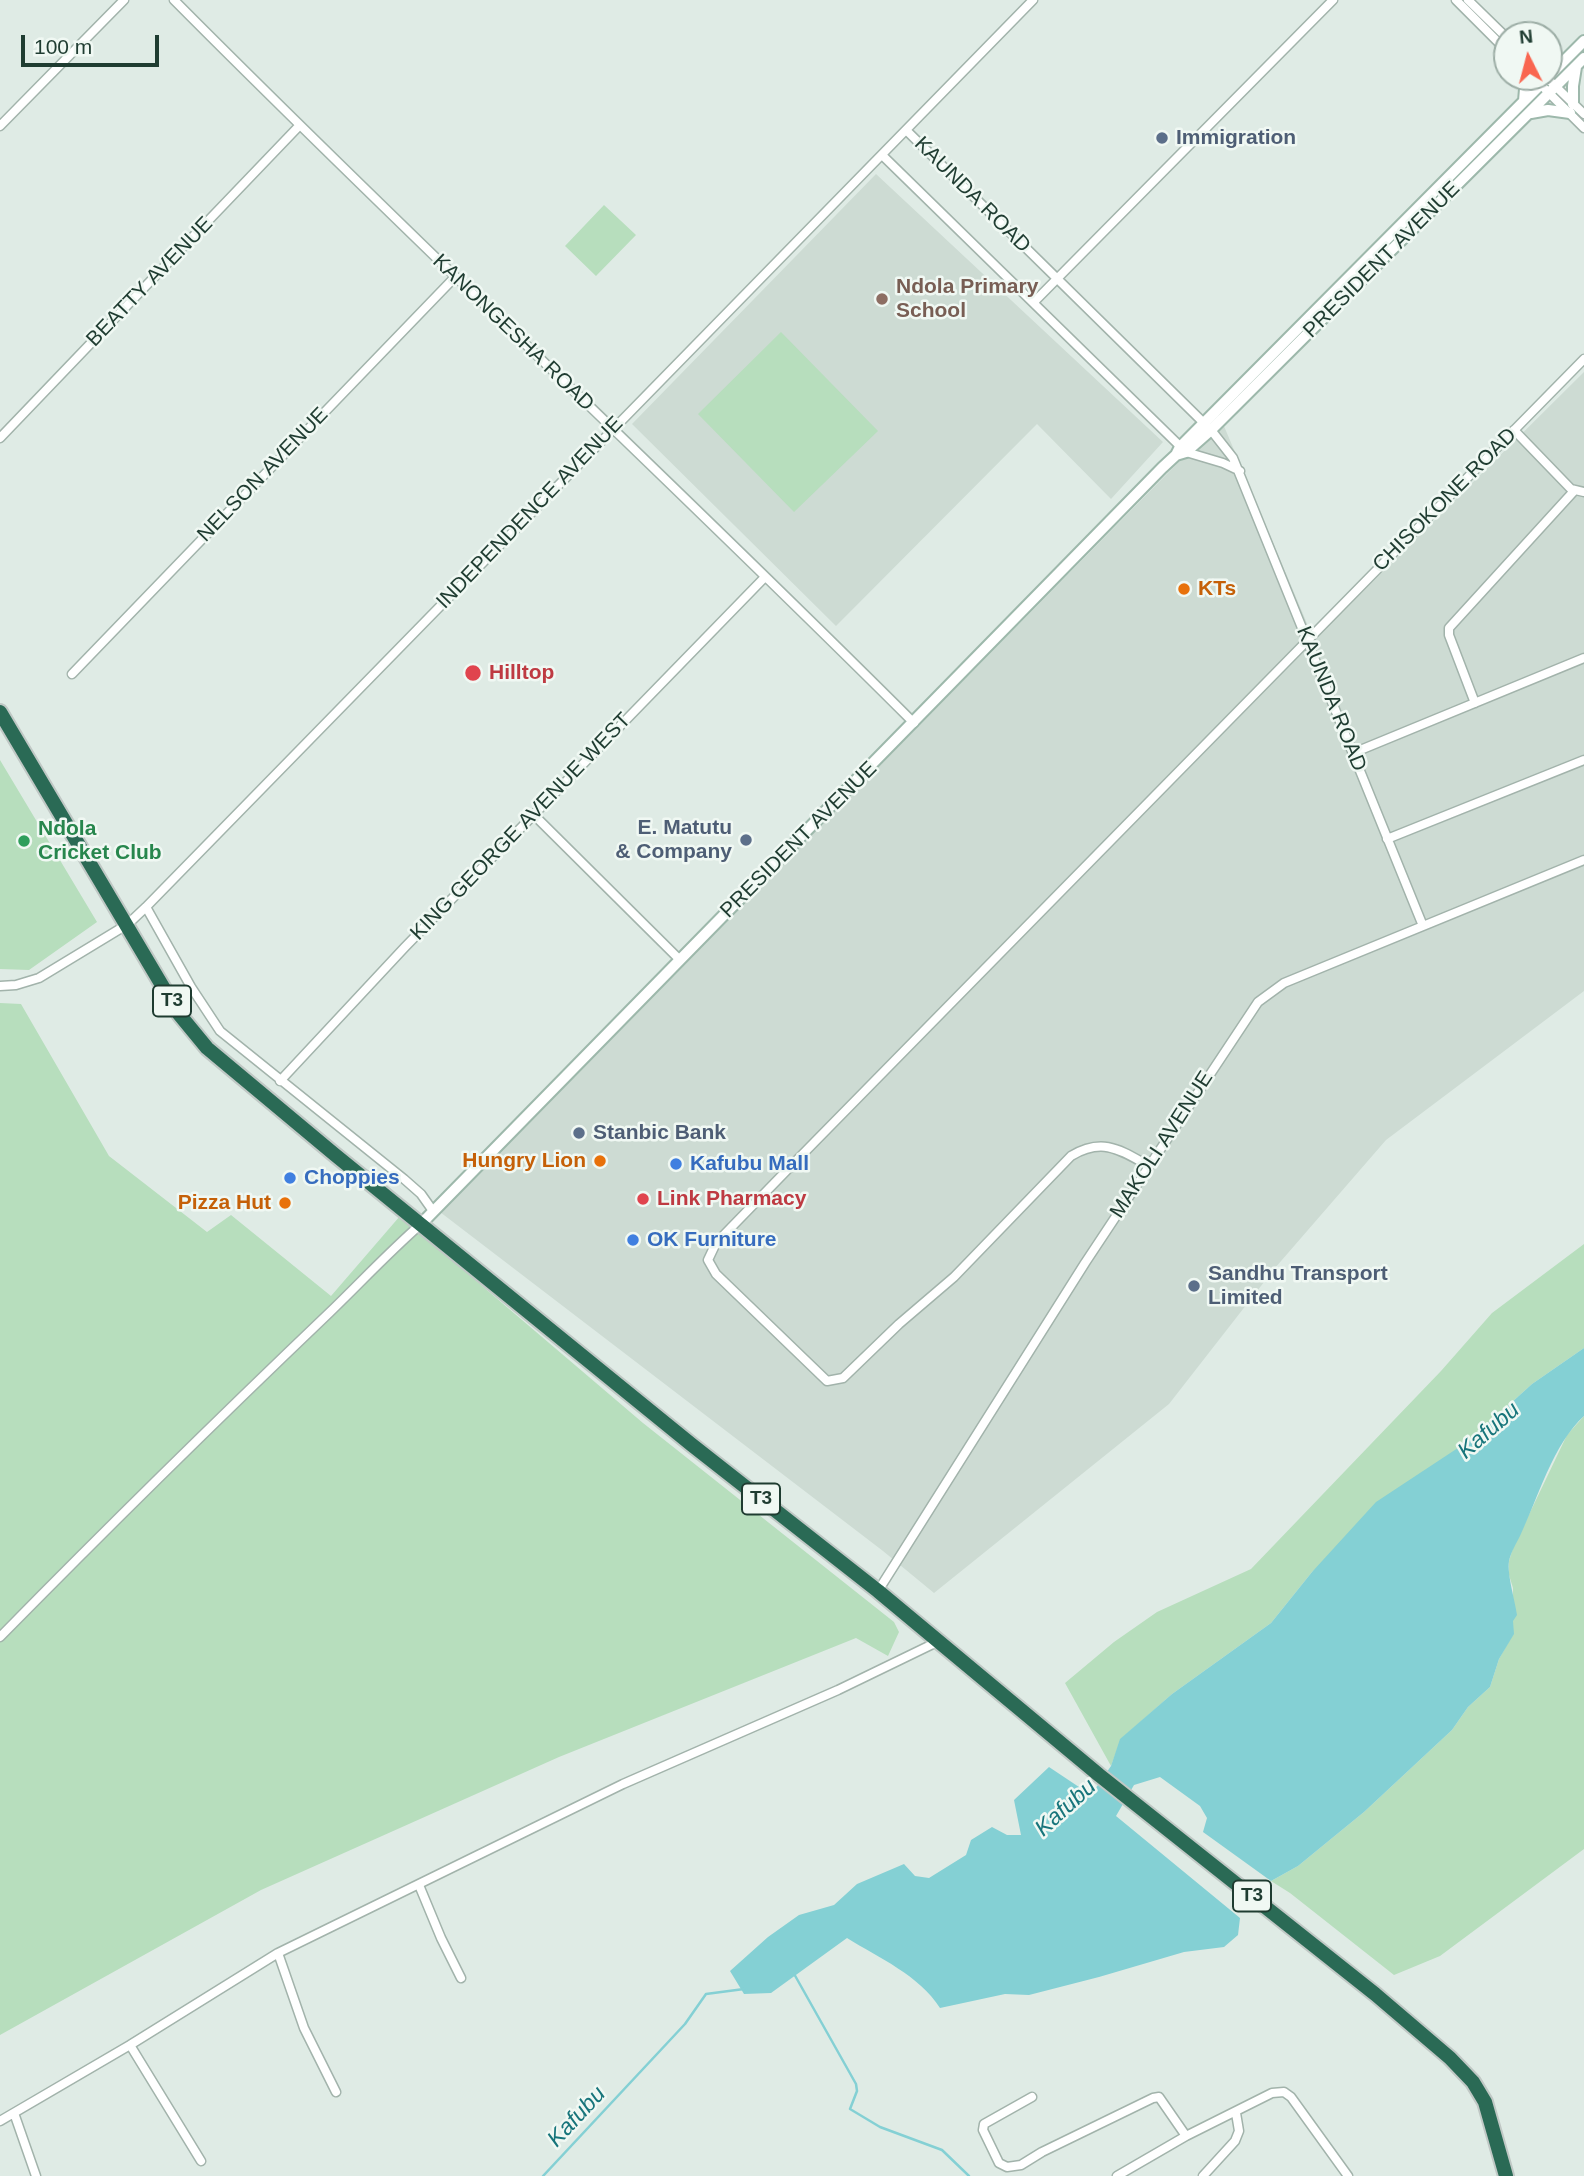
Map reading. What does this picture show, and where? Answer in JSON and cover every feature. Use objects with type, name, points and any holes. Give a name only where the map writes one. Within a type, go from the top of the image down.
[{"type":"highway","name":"T3","points":[[0,712],[179,1014],[207,1048],[692,1444],[878,1591],[1099,1775],[1376,1994],[1450,2058],[1473,2082],[1485,2102],[1506,2176]]},
{"type":"main road","name":"PRESIDENT AVENUE","points":[[1564,61],[1584,41]]},
{"type":"main road","name":"PRESIDENT AVENUE","points":[[1563,80],[1580,63]]},
{"type":"main road","points":[[1530,114],[1572,109],[1573,86],[1580,63]]},
{"type":"main road","points":[[1524,101],[1525,91]]},
{"type":"main road","name":"PRESIDENT AVENUE","points":[[1208,427],[1533,91]]},
{"type":"main road","name":"PRESIDENT AVENUE","points":[[421,1224],[1181,451],[1552,91]]},
{"type":"street","points":[[0,126],[124,0]]},
{"type":"street","name":"KANONGESHA ROAD","points":[[174,0],[299,126],[914,723]]},
{"type":"street","name":"INDEPENDENCE AVENUE","points":[[0,986],[16,985],[39,978],[128,924],[1033,0]]},
{"type":"street","points":[[1034,302],[1333,0]]},
{"type":"street","points":[[1456,0],[1493,37]]},
{"type":"street","points":[[1468,0],[1493,24]]},
{"type":"street","points":[[1554,91],[1572,109],[1584,128]]},
{"type":"street","points":[[1572,109],[1584,114]]},
{"type":"street","name":"BEATTY AVENUE","points":[[0,438],[299,126]]},
{"type":"street","name":"KAUNDA ROAD","points":[[907,131],[1208,427],[1240,471],[1423,926]]},
{"type":"street","name":"KAUNDA ROAD","points":[[882,155],[1034,302],[1181,451],[1223,463],[1240,471]]},
{"type":"street","name":"NELSON AVENUE","points":[[72,674],[455,277]]},
{"type":"street","name":"CHISOKONE ROAD","points":[[1149,1166],[1117,1149],[1103,1146],[1092,1146],[1071,1156],[954,1277],[899,1324],[843,1378],[835,1381],[827,1381],[716,1274],[708,1260],[716,1244],[744,1214],[1584,359]]},
{"type":"street","points":[[1475,703],[1448,635],[1449,628],[1579,492],[1514,430]]},
{"type":"street","name":"KING GEORGE AVENUE WEST","points":[[280,1081],[404,947],[765,576]]},
{"type":"street","points":[[1353,753],[1584,658]]},
{"type":"street","points":[[1387,839],[1584,761]]},
{"type":"street","points":[[534,815],[680,960]]},
{"type":"street","name":"MAKOLI AVENUE","points":[[878,1591],[1149,1166],[1258,1002],[1284,983],[1584,860]]},
{"type":"street","points":[[146,906],[191,988],[220,1031],[404,1179],[421,1194],[433,1211]]},
{"type":"street","points":[[0,1637],[217,1419],[421,1224]]},
{"type":"street","points":[[0,2121],[130,2045],[278,1953],[623,1784],[838,1690],[937,1642]]},
{"type":"street","points":[[419,1885],[461,1978]]},
{"type":"street","points":[[278,1953],[304,2028],[336,2092]]},
{"type":"street","points":[[130,2045],[201,2161]]},
{"type":"street","points":[[1117,2176],[1211,2122],[1236,2113],[1272,2094],[1284,2092],[1291,2097],[1348,2176]]},
{"type":"street","points":[[1032,2097],[984,2124],[983,2130],[999,2163],[1007,2167],[1021,2165],[1153,2098],[1159,2097],[1165,2103],[1186,2136]]},
{"type":"street","points":[[14,2113],[36,2176]]},
{"type":"street","points":[[1203,2176],[1235,2141],[1239,2131],[1236,2113]]},
{"type":"shaded area","name":"Ndola Primary School","points":[[876,174],[1163,442],[1111,499],[1037,424],[836,626],[632,424]]},
{"type":"shaded area","points":[[1584,372],[1584,991],[1386,1140],[1275,1268],[1169,1404],[934,1593],[883,1551],[440,1212],[1221,419],[1314,640]]},
{"type":"green space","points":[[604,205],[636,235],[596,276],[565,246]]},
{"type":"green space","points":[[781,332],[878,431],[794,512],[698,414]]},
{"type":"green space","name":"Ndola Cricket Club","points":[[0,760],[97,922],[29,970],[0,969]]},
{"type":"green space","points":[[0,1003],[21,1004],[109,1156],[207,1232],[231,1215],[331,1296],[400,1216],[643,1423],[894,1622],[899,1632],[888,1656],[856,1638],[559,1757],[261,1890],[0,2035]]},
{"type":"green space","points":[[1584,1244],[1584,1348],[1532,1384],[1470,1440],[1312,1572],[1271,1623],[1172,1694],[1121,1739],[1111,1766],[1065,1683],[1114,1642],[1157,1612],[1251,1569],[1441,1371],[1492,1313]]},
{"type":"green space","points":[[1584,1416],[1584,1849],[1440,1956],[1394,1975],[1271,1881],[1298,1866],[1364,1812],[1452,1730],[1468,1707],[1490,1687],[1499,1659],[1513,1634],[1513,1588],[1509,1561],[1513,1548],[1567,1435]]},
{"type":"water","points":[[1584,1348],[1584,1416],[1563,1441],[1555,1456],[1509,1561],[1517,1615],[1513,1621],[1514,1634],[1499,1659],[1490,1687],[1468,1707],[1452,1730],[1364,1812],[1298,1866],[1271,1881],[1203,1832],[1207,1818],[1200,1806],[1160,1777],[1134,1785],[1116,1816],[1240,1918],[1238,1935],[1224,1947],[1184,1952],[1029,1995],[1005,1994],[940,2008],[910,1977],[847,1938],[771,1993],[744,1994],[730,1971],[768,1937],[799,1915],[834,1905],[857,1884],[904,1864],[915,1876],[929,1878],[966,1855],[971,1840],[992,1827],[1007,1835],[1021,1835],[1014,1800],[1049,1767],[1091,1795],[1111,1766],[1120,1739],[1172,1694],[1271,1623],[1312,1572],[1376,1502],[1470,1440],[1532,1384]]},
{"type":"waterway","points":[[793,1972],[856,2084],[857,2091],[850,2109],[880,2127],[942,2150],[969,2176]]},
{"type":"waterway","name":"Kafubu","points":[[543,2176],[685,2024],[706,1994],[744,1989]]},
{"type":"place","name":"Immigration","points":[[1162,138]]},
{"type":"place","name":"Ndola Primary School","points":[[882,299]]},
{"type":"place","name":"KTs","points":[[1184,589]]},
{"type":"place","name":"Hilltop","points":[[473,673]]},
{"type":"place","name":"E. Matutu & Company","points":[[746,840]]},
{"type":"place","name":"Ndola Cricket Club","points":[[24,841]]},
{"type":"place","name":"Stanbic Bank","points":[[579,1133]]},
{"type":"place","name":"Hungry Lion","points":[[600,1161]]},
{"type":"place","name":"Kafubu Mall","points":[[676,1164]]},
{"type":"place","name":"Choppies","points":[[290,1178]]},
{"type":"place","name":"Link Pharmacy","points":[[643,1199]]},
{"type":"place","name":"Pizza Hut","points":[[285,1203]]},
{"type":"place","name":"OK Furniture","points":[[633,1240]]},
{"type":"place","name":"Sandhu Transport Limited","points":[[1194,1286]]}]
